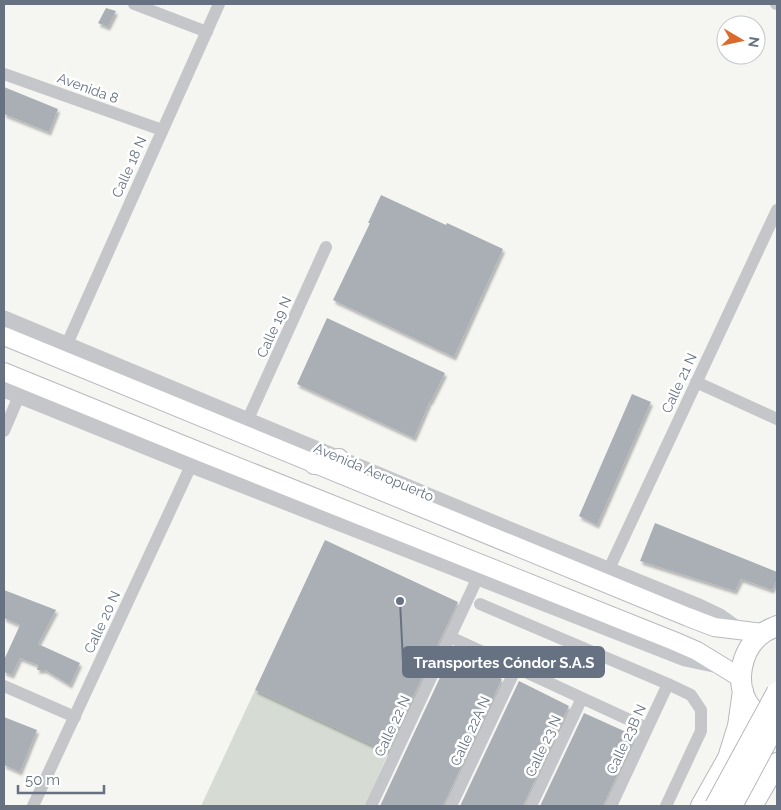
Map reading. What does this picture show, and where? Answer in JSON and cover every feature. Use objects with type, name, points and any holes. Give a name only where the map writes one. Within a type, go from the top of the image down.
[{"type":"main road","name":"Avenida Aeropuerto","points":[[4,336],[198,407],[314,464],[714,627],[742,632],[770,629]]},
{"type":"main road","points":[[4,372],[195,458],[698,651],[724,667],[742,684],[750,708],[763,720],[777,727]]},
{"type":"main road","points":[[314,464],[339,458]]},
{"type":"main road","points":[[701,806],[728,758],[738,726],[742,665],[746,653],[754,642],[770,629]]},
{"type":"main road","points":[[715,806],[777,692]]},
{"type":"main road","points":[[732,806],[777,722]]},
{"type":"main road","points":[[752,806],[776,767]]},
{"type":"street","points":[[134,4],[208,32]]},
{"type":"street","name":"Calle 18 N","points":[[67,344],[219,4]]},
{"type":"street","name":"Avenida 8","points":[[4,74],[162,130]]},
{"type":"street","name":"Calle 21 N","points":[[609,569],[776,216]]},
{"type":"street","name":"Calle 19 N","points":[[248,419],[326,248]]},
{"type":"street","name":"Avenida Aeropuerto","points":[[4,318],[67,344],[198,407],[248,419],[700,606],[720,616],[742,632]]},
{"type":"street","points":[[696,382],[777,419]]},
{"type":"street","points":[[4,390],[195,458]]},
{"type":"street","points":[[4,431],[19,396]]},
{"type":"street","name":"Calle 20 N","points":[[33,806],[195,458]]},
{"type":"street","points":[[306,502],[478,577],[685,659],[724,667]]},
{"type":"street","name":"Calle 22 N","points":[[371,806],[478,577]]},
{"type":"street","points":[[480,604],[691,695],[701,710],[701,731],[666,806]]},
{"type":"street","points":[[450,637],[647,728]]},
{"type":"street","name":"Calle 22A N","points":[[452,806],[516,668]]},
{"type":"street","name":"Calle 23B N","points":[[611,806],[668,684]]},
{"type":"street","points":[[4,686],[75,717]]},
{"type":"street","name":"Calle 23 N","points":[[531,806],[582,698]]},
{"type":"shaded area","points":[[255,690],[389,752],[365,806],[201,806]]},
{"type":"building","points":[[106,8],[116,11],[108,27],[98,23]]},
{"type":"building","points":[[4,87],[58,109],[49,132],[4,114]]},
{"type":"building","points":[[381,195],[503,249],[454,357],[333,300],[370,223],[368,223]]},
{"type":"building","points":[[327,318],[445,373],[414,438],[297,384]]},
{"type":"building","points":[[632,394],[651,402],[597,525],[579,516]]},
{"type":"building","points":[[655,523],[777,572],[777,580],[772,590],[741,579],[735,591],[640,561]]},
{"type":"building","points":[[325,540],[458,602],[387,752],[255,690]]},
{"type":"building","points":[[4,590],[56,610],[38,644],[80,663],[70,685],[45,670],[37,670],[38,665],[20,658],[12,675],[4,672],[4,660],[20,625],[4,618]]},
{"type":"building","points":[[451,654],[502,679],[443,806],[380,806]]},
{"type":"building","points":[[519,681],[569,706],[523,806],[460,806]]},
{"type":"building","points":[[584,713],[635,736],[603,806],[540,806]]},
{"type":"building","points":[[4,717],[37,730],[20,772],[4,765]]},
{"type":"place","name":"Transportes Cóndor S.A.S","points":[[400,601]]}]
